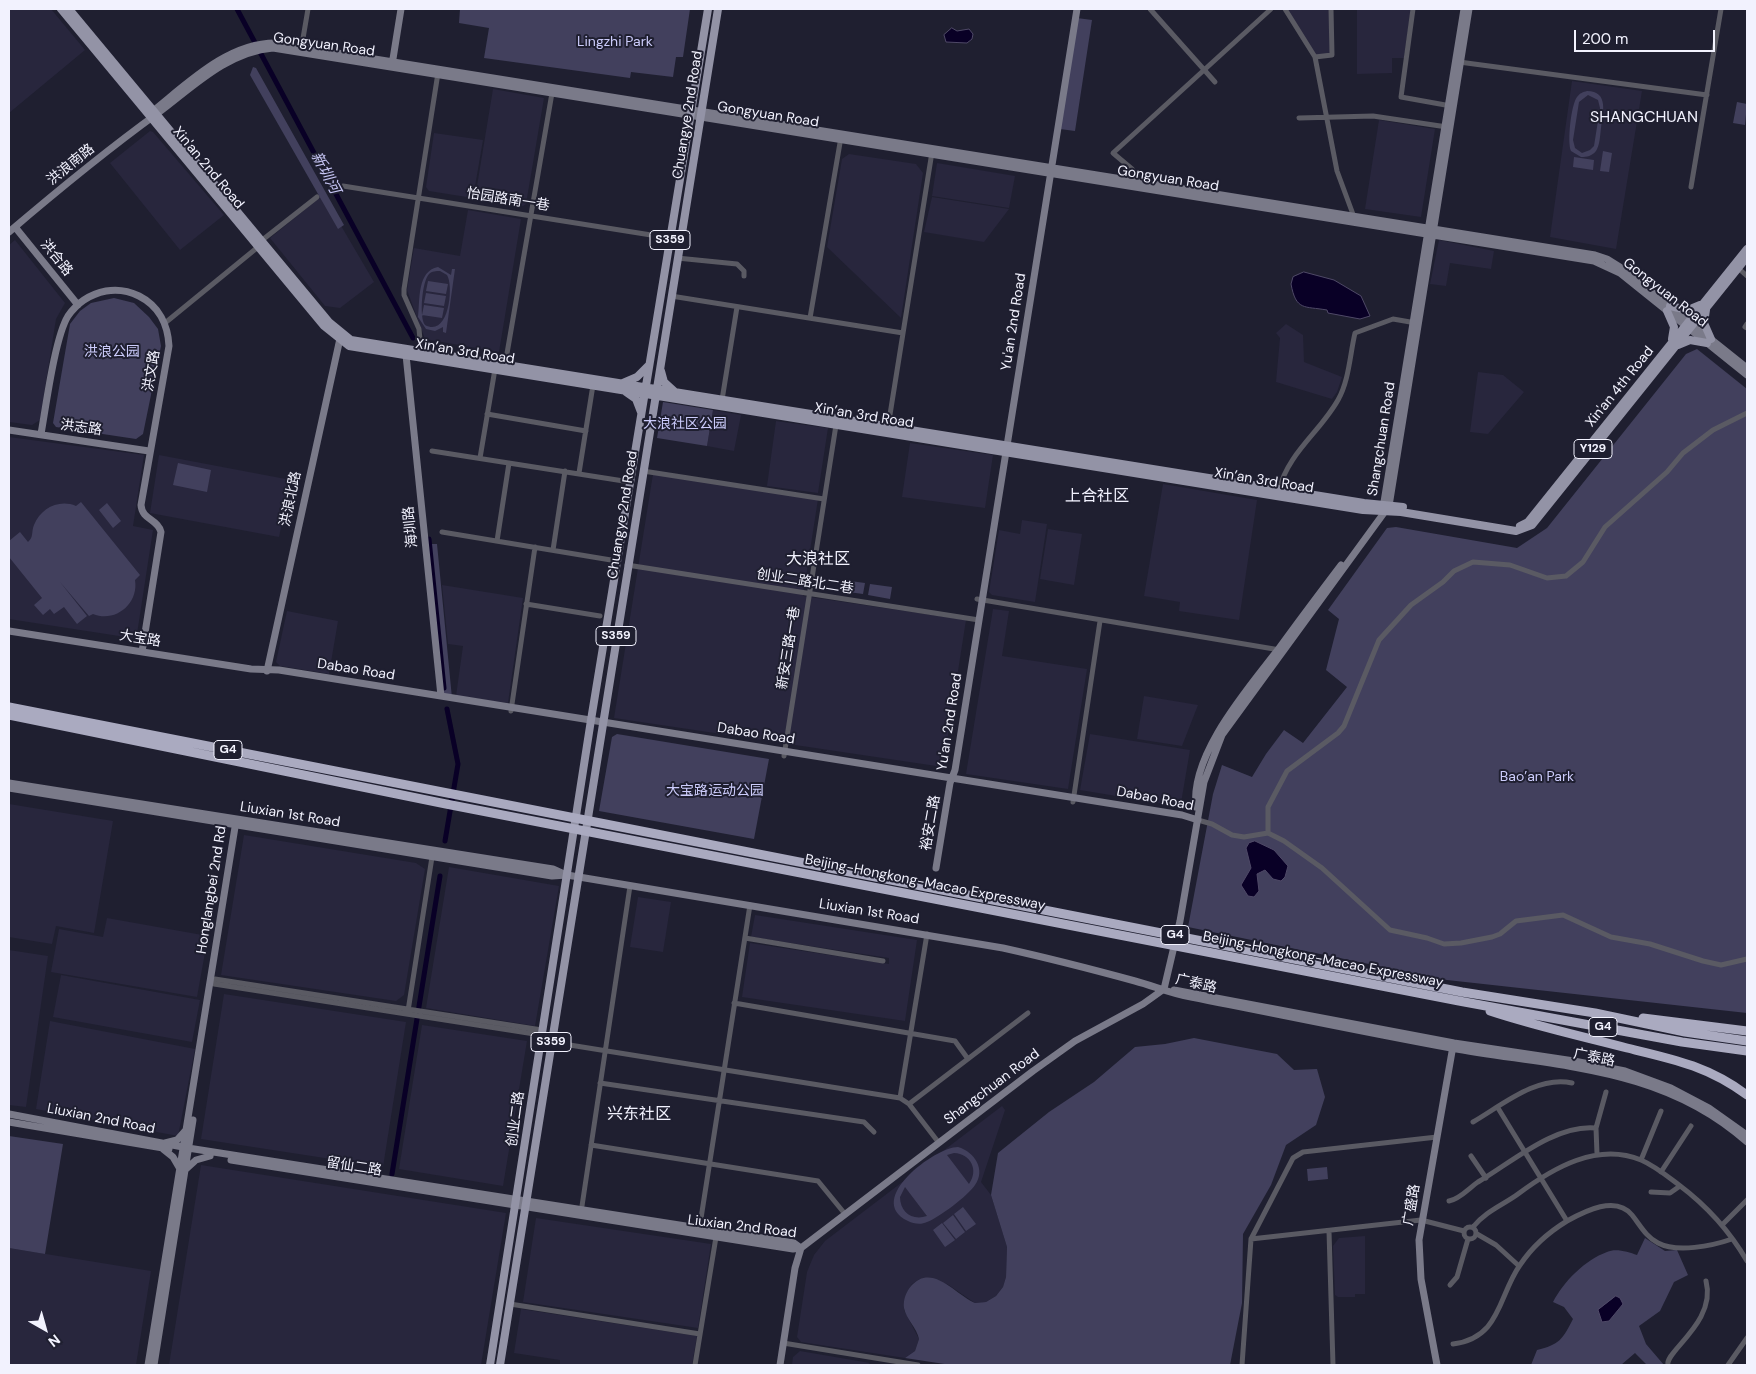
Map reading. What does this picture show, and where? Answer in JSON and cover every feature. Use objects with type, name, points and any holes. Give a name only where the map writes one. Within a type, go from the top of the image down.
[{"type":"highway","name":"Beijing-Hongkong-Macao Expressway","points":[[9,707],[1462,992],[1595,1012],[1685,1032],[1747,1042]]},
{"type":"highway","name":"G4","points":[[9,715],[88,730]]},
{"type":"highway","name":"G4","points":[[9,721],[88,730]]},
{"type":"highway","name":"Beijing-Hongkong-Macao Expressway","points":[[88,730],[460,807],[1459,1001],[1682,1042],[1747,1051]]},
{"type":"highway","points":[[1459,1001],[1539,1026],[1692,1064],[1725,1079],[1747,1095]]},
{"type":"highway","points":[[1595,1012],[1747,1030]]},
{"type":"main road","name":"Xin'an 2nd Road","points":[[61,9],[153,114]]},
{"type":"main road","name":"Xin'an 2nd Road","points":[[69,9],[260,244],[341,336]]},
{"type":"main road","points":[[392,65],[401,9]]},
{"type":"main road","name":"Chuangye 2nd Road","points":[[566,875],[708,9]]},
{"type":"main road","name":"Chuangye 2nd Road","points":[[578,877],[718,9]]},
{"type":"main road","name":"Yu'an 2nd Road","points":[[1049,170],[1072,9]]},
{"type":"main road","name":"Yu'an 2nd Road","points":[[951,780],[1049,170],[1077,9]]},
{"type":"main road","name":"Shangchuan Road","points":[[801,1248],[1032,1070],[1075,1041],[1143,1004],[1164,989],[1180,921],[1204,782],[1222,735],[1280,650],[1386,508],[1448,127],[1464,9]]},
{"type":"main road","name":"Shangchuan Road","points":[[1458,62],[1469,9]]},
{"type":"main road","name":"Gongyuan Road","points":[[153,114],[209,73],[251,50],[264,46],[301,50],[691,113]]},
{"type":"main road","name":"Gongyuan Road","points":[[438,72],[552,93],[701,114],[1431,232],[1601,257],[1623,269],[1747,375]]},
{"type":"main road","name":"洪浪南路","points":[[9,232],[153,114]]},
{"type":"main road","name":"Gongyuan Road","points":[[1049,170],[1354,216],[1431,232]]},
{"type":"main road","name":"洪合路","points":[[15,227],[78,305]]},
{"type":"main road","name":"Xin'an 4th Road","points":[[1386,508],[1516,531],[1532,525],[1747,249]]},
{"type":"main road","name":"Xin'an 4th Road","points":[[1706,304],[1747,257]]},
{"type":"main road","points":[[41,434],[63,326],[68,316],[78,305],[100,292],[120,291],[130,293],[148,302],[165,323]]},
{"type":"main road","points":[[1706,304],[1704,323],[1709,341],[1690,340],[1672,346],[1674,327],[1669,308],[1688,310],[1706,304]]},
{"type":"main road","name":"洪文路","points":[[142,652],[161,532],[158,525],[145,516],[141,509],[168,356],[169,336],[165,323]]},
{"type":"main road","name":"Xin’an 3rd Road","points":[[341,336],[351,340],[505,365],[836,424],[1280,486],[1386,508]]},
{"type":"main road","name":"Xin’an 3rd Road","points":[[341,336],[349,346],[593,385],[621,387]]},
{"type":"main road","name":"洪浪北路","points":[[267,671],[341,336]]},
{"type":"main road","name":"Gongyuan Road","points":[[1709,341],[1747,368]]},
{"type":"main road","name":"海圳路","points":[[406,355],[441,696]]},
{"type":"main road","points":[[641,414],[636,399],[621,387],[637,377],[649,364]]},
{"type":"main road","points":[[652,414],[658,405],[674,395],[664,382],[660,365]]},
{"type":"main road","name":"Xin’an 3rd Road","points":[[674,395],[722,400],[888,427],[1363,510],[1386,508]]},
{"type":"main road","name":"洪志路","points":[[9,430],[150,450]]},
{"type":"main road","name":"大宝路","points":[[9,631],[267,671]]},
{"type":"main road","name":"Dabao Road","points":[[267,671],[279,670],[511,709]]},
{"type":"main road","name":"Dabao Road","points":[[267,671],[1073,800],[1182,815],[1198,820]]},
{"type":"main road","name":"裕安二路","points":[[936,868],[951,780]]},
{"type":"main road","name":"Liuxian 1st Road","points":[[9,783],[238,823],[255,828],[552,876],[566,875],[927,934],[1047,957],[1164,989]]},
{"type":"main road","name":"Liuxian 1st Road","points":[[9,788],[552,869],[566,875]]},
{"type":"main road","name":"Honglangbei 2nd Rd","points":[[154,1365],[185,1150],[238,823]]},
{"type":"main road","name":"Honglangbei 2nd Rd","points":[[185,1150],[187,1128],[213,982],[238,823]]},
{"type":"main road","points":[[236,842],[241,832],[255,828]]},
{"type":"main road","name":"创业二路","points":[[490,1365],[566,875]]},
{"type":"main road","name":"创业二路","points":[[500,1365],[578,877]]},
{"type":"main road","name":"广泰路","points":[[1164,989],[1182,990],[1454,1046],[1624,1076],[1669,1093],[1693,1105],[1747,1142]]},
{"type":"main road","name":"广泰路","points":[[1454,1046],[1574,1061],[1625,1071],[1671,1088],[1709,1108],[1747,1135]]},
{"type":"main road","name":"广盛路","points":[[1437,1365],[1419,1269],[1421,1220],[1454,1046]]},
{"type":"main road","name":"Liuxian 2nd Road","points":[[9,1114],[162,1146]]},
{"type":"main road","name":"Liuxian 2nd Road","points":[[9,1122],[185,1150]]},
{"type":"main road","points":[[187,1128],[176,1140],[162,1146],[173,1156],[182,1170],[196,1160],[210,1156]]},
{"type":"main road","name":"留仙二路","points":[[185,1150],[210,1156],[516,1202]]},
{"type":"main road","name":"留仙二路","points":[[185,1150],[516,1202]]},
{"type":"main road","name":"Honglangbei 2nd Rd","points":[[148,1365],[182,1170]]},
{"type":"main road","name":"Liuxian 2nd Road","points":[[516,1202],[699,1231],[794,1243],[801,1248]]},
{"type":"main road","name":"Liuxian 2nd Road","points":[[699,1231],[716,1237],[793,1249],[801,1248]]},
{"type":"main road","points":[[780,1365],[796,1263],[801,1248]]},
{"type":"street","points":[[301,50],[308,9]]},
{"type":"street","points":[[1150,9],[1215,82]]},
{"type":"street","points":[[1142,183],[1132,169],[1113,153],[1270,9]]},
{"type":"street","points":[[1284,9],[1315,57],[1337,171],[1347,204],[1354,216]]},
{"type":"street","points":[[1315,57],[1332,55],[1330,9]]},
{"type":"street","points":[[1413,9],[1401,97],[1451,106]]},
{"type":"street","points":[[1691,187],[1721,9]]},
{"type":"street","points":[[1458,62],[1707,95]]},
{"type":"street","points":[[421,351],[419,329],[404,295],[438,72]]},
{"type":"street","points":[[505,365],[552,93]]},
{"type":"street","points":[[1299,118],[1372,116],[1448,127]]},
{"type":"street","points":[[810,318],[841,137]]},
{"type":"street","points":[[888,427],[932,151]]},
{"type":"street","name":"怡园路南一巷","points":[[343,186],[670,238]]},
{"type":"street","points":[[165,323],[317,197]]},
{"type":"street","points":[[1342,215],[1347,204]]},
{"type":"street","points":[[677,258],[737,264],[743,268],[744,276]]},
{"type":"street","points":[[1738,268],[1747,276]]},
{"type":"street","points":[[671,296],[903,333]]},
{"type":"street","points":[[722,400],[737,307]]},
{"type":"street","points":[[1280,486],[1283,474],[1290,462],[1329,414],[1342,392],[1355,333],[1393,319],[1416,322]]},
{"type":"street","points":[[1747,324],[1745,327],[1747,328]]},
{"type":"street","points":[[480,458],[494,370]]},
{"type":"street","points":[[579,473],[593,385]]},
{"type":"street","points":[[1268,833],[1268,807],[1281,780],[1295,763],[1338,734],[1344,726],[1379,640],[1411,605],[1454,571],[1473,562],[1510,565],[1547,578],[1566,576],[1583,562],[1610,522],[1667,472],[1683,453],[1714,430],[1747,413]]},
{"type":"street","points":[[487,414],[586,430]]},
{"type":"street","name":"新安三路一巷","points":[[784,753],[836,424]]},
{"type":"street","points":[[432,451],[630,482]]},
{"type":"street","points":[[497,541],[509,463]]},
{"type":"street","points":[[553,550],[565,471]]},
{"type":"street","points":[[643,471],[824,499]]},
{"type":"street","points":[[442,532],[617,561]]},
{"type":"street","points":[[511,709],[535,547]]},
{"type":"street","name":"创业二路北二巷","points":[[627,565],[976,619]]},
{"type":"street","points":[[980,600],[1280,650]]},
{"type":"street","points":[[526,604],[600,616]]},
{"type":"street","points":[[1073,800],[1100,621]]},
{"type":"street","points":[[1198,820],[1212,824],[1232,835],[1244,837],[1268,833],[1294,847],[1322,868],[1390,930],[1427,938],[1444,944],[1456,944],[1500,934],[1516,921],[1563,914],[1611,937],[1650,944],[1703,961],[1722,965],[1747,959]]},
{"type":"street","points":[[408,1012],[432,856]]},
{"type":"street","points":[[582,1206],[630,886]]},
{"type":"street","points":[[699,1231],[750,905]]},
{"type":"street","points":[[900,1098],[927,934]]},
{"type":"street","points":[[745,938],[883,961]]},
{"type":"street","points":[[213,982],[542,1032]]},
{"type":"street","points":[[734,1003],[955,1041],[968,1059]]},
{"type":"street","points":[[909,1104],[1028,1013]]},
{"type":"street","points":[[551,1042],[900,1098],[909,1104],[939,1143]]},
{"type":"street","points":[[1472,1122],[1541,1086],[1559,1082],[1572,1083]]},
{"type":"street","points":[[600,1083],[864,1122],[874,1132]]},
{"type":"street","points":[[1597,1154],[1596,1128],[1606,1092]]},
{"type":"street","points":[[1498,1108],[1567,1221]]},
{"type":"street","points":[[1641,1160],[1661,1111]]},
{"type":"street","points":[[1661,1172],[1690,1126]]},
{"type":"street","points":[[1450,1201],[1458,1199],[1525,1151],[1566,1132],[1596,1128]]},
{"type":"street","points":[[1242,1365],[1251,1239],[1297,1154],[1437,1137]]},
{"type":"street","points":[[591,1145],[818,1180],[845,1214]]},
{"type":"street","points":[[1473,1228],[1490,1210],[1540,1178],[1586,1156],[1612,1153],[1641,1160],[1661,1172],[1704,1204],[1722,1225],[1747,1261]]},
{"type":"street","points":[[1471,1156],[1486,1178]]},
{"type":"street","points":[[1651,1192],[1670,1193],[1680,1186]]},
{"type":"street","points":[[1722,1225],[1747,1200]]},
{"type":"street","points":[[1453,1344],[1472,1339],[1492,1320],[1519,1266],[1544,1238],[1567,1221],[1589,1211],[1616,1205],[1627,1210],[1644,1231],[1656,1242],[1665,1246],[1688,1247],[1732,1239]]},
{"type":"street","points":[[1251,1239],[1421,1220],[1464,1231]]},
{"type":"street","points":[[1464,1231],[1467,1227],[1473,1228],[1477,1234],[1496,1245],[1519,1266]]},
{"type":"street","points":[[1329,1230],[1333,1365]]},
{"type":"street","points":[[1464,1231],[1464,1235],[1468,1239]]},
{"type":"street","points":[[1468,1239],[1473,1239],[1477,1234]]},
{"type":"street","points":[[695,1365],[716,1237]]},
{"type":"street","points":[[1450,1285],[1457,1277],[1468,1239]]},
{"type":"street","points":[[1668,1365],[1668,1359],[1691,1334],[1705,1310],[1708,1294],[1706,1281]]},
{"type":"street","points":[[510,1304],[700,1334]]},
{"type":"street","points":[[1728,1365],[1747,1340]]},
{"type":"street","points":[[783,1344],[918,1365]]},
{"type":"shaded area","points":[[9,9],[51,9],[85,50],[9,113]]},
{"type":"shaded area","points":[[1287,9],[1329,9],[1330,54],[1316,56]]},
{"type":"shaded area","points":[[1357,9],[1411,9],[1404,58],[1392,58],[1392,73],[1357,74]]},
{"type":"shaded area","points":[[952,28],[957,31],[969,29],[973,34],[972,39],[967,43],[946,42],[944,35]]},
{"type":"shaded area","points":[[1572,81],[1642,91],[1616,249],[1550,237]]},
{"type":"shaded area","points":[[493,89],[544,98],[526,204],[523,206],[475,198]]},
{"type":"shaded area","points":[[1379,120],[1435,129],[1421,217],[1365,209]]},
{"type":"shaded area","points":[[150,131],[153,132],[224,215],[180,250],[110,163]]},
{"type":"shaded area","points":[[434,133],[483,140],[473,198],[429,191],[426,187]]},
{"type":"shaded area","points":[[849,154],[916,164],[923,173],[901,318],[827,247],[842,159]]},
{"type":"shaded area","points":[[937,163],[1015,176],[1009,208],[932,196]]},
{"type":"shaded area","points":[[323,195],[374,282],[340,308],[325,306],[270,238]]},
{"type":"shaded area","points":[[932,197],[1009,209],[984,242],[924,232]]},
{"type":"shaded area","points":[[468,210],[521,219],[499,352],[425,339],[407,290],[414,248],[460,256]]},
{"type":"shaded area","points":[[15,240],[65,303],[56,319],[40,420],[32,425],[9,422],[9,245]]},
{"type":"shaded area","points":[[1439,240],[1494,251],[1491,269],[1450,263],[1446,286],[1430,284]]},
{"type":"shaded area","points":[[1304,272],[1334,280],[1361,296],[1370,316],[1360,319],[1328,313],[1327,310],[1302,306],[1293,293],[1291,284],[1293,277]]},
{"type":"shaded area","points":[[1286,324],[1303,335],[1304,362],[1342,377],[1337,392],[1332,399],[1276,382],[1280,338],[1276,333]]},
{"type":"shaded area","points":[[1478,372],[1503,375],[1524,392],[1488,434],[1470,432]]},
{"type":"shaded area","points":[[713,410],[741,415],[734,451],[707,446]]},
{"type":"shaded area","points":[[776,421],[828,428],[818,493],[767,486]]},
{"type":"shaded area","points":[[9,437],[144,455],[133,526],[153,530],[137,634],[132,638],[9,619]]},
{"type":"shaded area","points":[[910,443],[993,455],[985,508],[902,497]]},
{"type":"shaded area","points":[[159,455],[291,480],[279,537],[150,513]]},
{"type":"shaded area","points":[[653,474],[818,499],[803,596],[966,620],[943,767],[614,718]]},
{"type":"shaded area","points":[[1163,484],[1257,500],[1239,620],[1179,611],[1180,602],[1144,596]]},
{"type":"shaded area","points":[[1022,520],[1047,524],[1035,602],[992,595],[989,592],[999,530],[1020,534]]},
{"type":"shaded area","points":[[1048,529],[1082,534],[1074,585],[1040,579]]},
{"type":"shaded area","points":[[442,585],[523,598],[508,703],[456,696],[463,646],[448,644]]},
{"type":"shaded area","points":[[993,609],[1009,611],[1002,656],[1087,669],[1068,789],[966,774]]},
{"type":"shaded area","points":[[287,611],[338,621],[329,674],[280,666],[276,662]]},
{"type":"shaded area","points":[[1144,696],[1198,705],[1182,746],[1137,739]]},
{"type":"shaded area","points":[[1090,734],[1190,750],[1181,803],[1177,806],[1080,790]]},
{"type":"shaded area","points":[[9,804],[113,821],[94,933],[56,926],[52,944],[9,937]]},
{"type":"shaded area","points":[[244,835],[416,863],[425,869],[404,995],[396,1001],[221,975]]},
{"type":"shaded area","points":[[1255,841],[1274,850],[1288,866],[1285,877],[1281,881],[1273,879],[1265,870],[1257,874],[1259,891],[1254,897],[1248,896],[1241,885],[1251,868],[1246,848],[1249,843]]},
{"type":"shaded area","points":[[449,867],[559,886],[535,1026],[426,1008]]},
{"type":"shaded area","points":[[638,897],[671,902],[663,952],[630,947]]},
{"type":"shaded area","points":[[755,915],[917,940],[905,1021],[742,997],[750,943],[889,964],[889,958],[751,937]]},
{"type":"shaded area","points":[[107,918],[208,936],[197,997],[51,972],[59,929],[103,937]]},
{"type":"shaded area","points":[[9,950],[48,956],[26,1107],[9,1105]]},
{"type":"shaded area","points":[[61,975],[200,1000],[192,1042],[53,1017]]},
{"type":"shaded area","points":[[224,994],[406,1022],[383,1167],[201,1139]]},
{"type":"shaded area","points":[[50,1021],[195,1049],[178,1136],[36,1109]]},
{"type":"shaded area","points":[[422,1025],[527,1041],[503,1186],[399,1169]]},
{"type":"shaded area","points":[[1002,1106],[1005,1110],[981,1182],[991,1195],[1007,1247],[1006,1277],[1003,1287],[996,1296],[986,1302],[975,1303],[947,1284],[920,1279],[912,1284],[907,1292],[904,1310],[919,1339],[915,1351],[905,1358],[801,1342],[797,1337],[807,1272],[814,1255],[825,1241]]},
{"type":"shaded area","points":[[201,1165],[506,1213],[481,1365],[169,1365]]},
{"type":"shaded area","points":[[536,1218],[711,1244],[698,1328],[523,1302]]},
{"type":"shaded area","points":[[1365,1236],[1365,1294],[1355,1294],[1355,1297],[1338,1297],[1335,1295],[1333,1246],[1339,1238]]},
{"type":"shaded area","points":[[9,1248],[151,1271],[136,1365],[9,1365]]},
{"type":"shaded area","points":[[1616,1296],[1620,1298],[1623,1304],[1609,1321],[1602,1322],[1598,1310]]},
{"type":"shaded area","points":[[521,1309],[697,1336],[692,1365],[560,1365],[560,1360],[514,1353]]},
{"type":"shaded area","points":[[800,1351],[870,1363],[867,1365],[792,1365],[793,1357]]},
{"type":"green space","name":"Lingzhi Park","points":[[460,9],[690,9],[683,57],[676,57],[673,77],[631,72],[630,78],[484,58],[489,28],[459,23]]},
{"type":"green space","points":[[1077,18],[1092,20],[1075,131],[1060,129]]},
{"type":"green space","points":[[253,67],[256,68],[344,225],[338,229],[250,75]]},
{"type":"green space","points":[[1587,91],[1599,95],[1602,99],[1603,110],[1600,140],[1597,149],[1591,155],[1581,157],[1571,151],[1571,115],[1577,97]],"holes":[[[1588,95],[1598,100],[1600,108],[1594,146],[1582,153],[1575,148],[1573,140],[1579,102]]]},
{"type":"green space","points":[[1737,102],[1747,104],[1745,125],[1733,123]]},
{"type":"green space","points":[[1603,151],[1612,153],[1609,172],[1600,171]]},
{"type":"green space","points":[[1574,157],[1594,160],[1593,170],[1573,167]]},
{"type":"green space","points":[[438,267],[451,275],[452,269],[455,269],[446,333],[443,332],[443,327],[435,331],[426,329],[418,317],[421,287],[426,274]],"holes":[[[436,271],[447,275],[450,289],[448,309],[440,324],[433,327],[425,325],[422,308],[423,291],[427,278],[430,273]]]},
{"type":"green space","points":[[428,281],[448,284],[446,294],[426,291]]},
{"type":"green space","points":[[426,293],[446,296],[444,306],[424,303]]},
{"type":"green space","name":"洪浪公园","points":[[114,298],[134,303],[149,317],[158,329],[161,346],[143,434],[136,439],[56,427],[53,423],[70,324],[80,311],[91,303]]},
{"type":"green space","points":[[424,305],[444,308],[442,318],[422,315]]},
{"type":"green space","name":"Bao’an Park","points":[[1697,349],[1747,389],[1747,1013],[1447,980],[1188,927],[1213,794],[1222,765],[1252,777],[1284,730],[1303,743],[1347,687],[1326,670],[1339,619],[1328,610],[1387,528],[1396,527],[1517,548],[1547,528],[1686,354]]},
{"type":"green space","name":"大浪社区公园","points":[[663,402],[713,410],[707,446],[657,438]]},
{"type":"green space","points":[[178,463],[211,470],[207,492],[173,485]]},
{"type":"green space","points":[[81,502],[140,575],[135,580],[133,597],[129,604],[117,614],[109,616],[93,614],[89,616],[60,582],[87,616],[77,624],[64,607],[54,614],[50,609],[43,615],[34,605],[42,598],[9,557],[9,541],[20,532],[28,542],[37,519],[51,506],[70,504],[76,506]]},
{"type":"green space","points":[[107,503],[121,521],[113,528],[99,510]]},
{"type":"green space","points":[[424,544],[437,544],[452,698],[441,696]]},
{"type":"green space","points":[[843,580],[865,583],[863,594],[841,591]]},
{"type":"green space","points":[[870,584],[892,587],[890,599],[868,595]]},
{"type":"green space","name":"大宝路运动公园","points":[[617,734],[769,759],[754,839],[599,811],[612,737]]},
{"type":"green space","points":[[1194,1038],[1277,1054],[1294,1070],[1317,1069],[1325,1097],[1316,1125],[1286,1145],[1271,1185],[1243,1234],[1242,1303],[1230,1365],[951,1365],[905,1358],[915,1351],[919,1339],[905,1312],[904,1299],[909,1288],[919,1280],[927,1277],[944,1282],[975,1303],[986,1302],[996,1296],[1003,1287],[1006,1277],[1007,1247],[991,1195],[998,1153],[1049,1112],[1094,1082],[1135,1047],[1165,1044]]},
{"type":"green space","points":[[9,1136],[63,1144],[45,1254],[9,1248]]},
{"type":"green space","points":[[958,1147],[974,1157],[979,1168],[978,1179],[975,1185],[960,1200],[932,1220],[920,1224],[908,1221],[897,1212],[894,1201],[898,1188],[920,1165],[947,1149]],"holes":[[[954,1153],[965,1156],[972,1164],[973,1173],[969,1184],[947,1155]],[[905,1187],[927,1216],[916,1217],[905,1211],[900,1197]]]},
{"type":"green space","points":[[1327,1167],[1328,1179],[1308,1181],[1307,1169]]},
{"type":"green space","points":[[963,1207],[976,1224],[966,1231],[954,1214]]},
{"type":"green space","points":[[953,1215],[965,1232],[956,1239],[943,1223]]},
{"type":"green space","points":[[942,1223],[955,1240],[945,1247],[933,1230]]},
{"type":"green space","points":[[1645,1238],[1665,1251],[1677,1250],[1688,1275],[1674,1282],[1660,1311],[1639,1326],[1646,1344],[1664,1365],[1647,1365],[1635,1353],[1621,1365],[1531,1365],[1537,1350],[1550,1346],[1560,1340],[1573,1319],[1564,1307],[1553,1302],[1569,1279],[1591,1260],[1607,1252],[1618,1250],[1637,1255]]},
{"type":"waterway","name":"新圳河","points":[[237,9],[413,338]]},
{"type":"waterway","points":[[429,539],[444,688]]},
{"type":"waterway","points":[[445,841],[458,764],[447,709]]},
{"type":"waterway","points":[[392,1174],[440,876]]},
{"type":"district","name":"SHANGCHUAN","points":[[1644,118]]},
{"type":"district","name":"上合社区","points":[[1097,497]]},
{"type":"district","name":"大浪社区","points":[[818,560]]},
{"type":"district","name":"兴东社区","points":[[639,1115]]}]
